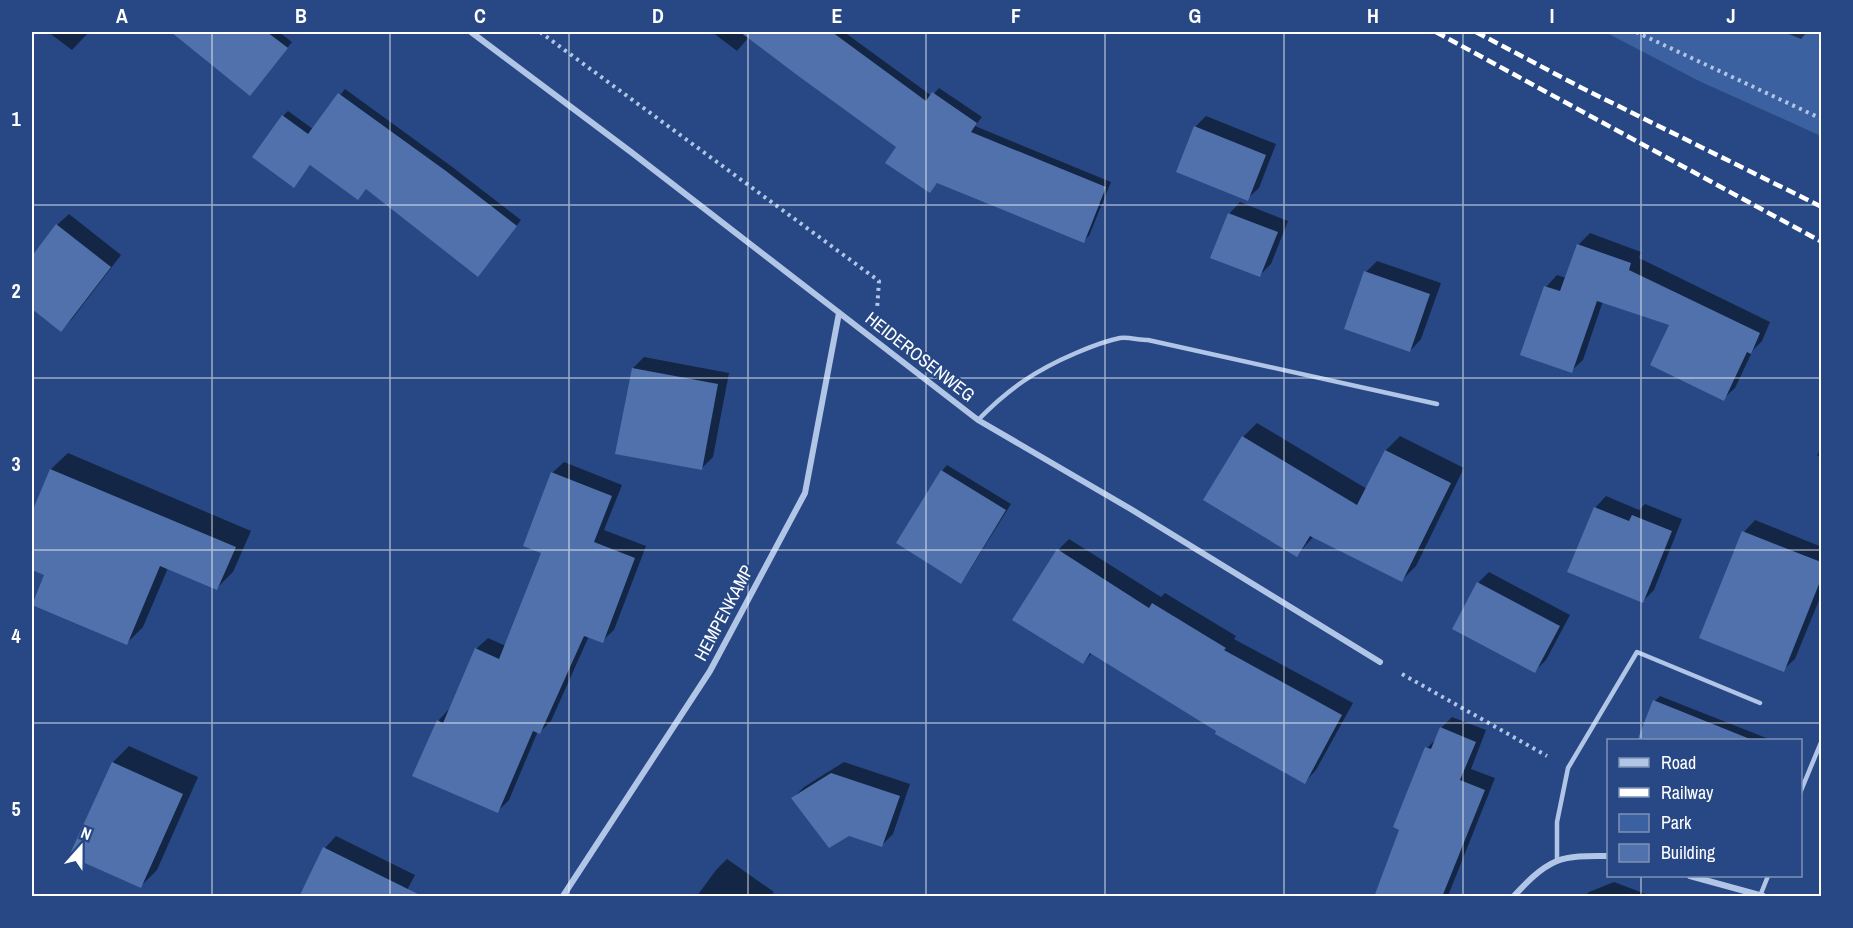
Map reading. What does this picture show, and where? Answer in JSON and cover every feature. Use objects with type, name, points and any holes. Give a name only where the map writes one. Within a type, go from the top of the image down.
[{"type":"street","name":"HEIDEROSENWEG","points":[[471,32],[631,152],[978,420],[1129,508],[1380,662]]},
{"type":"street","name":"HEMPENKAMP","points":[[563,897],[710,670],[805,493],[839,313]]},
{"type":"street","points":[[1514,897],[1531,878],[1557,861],[1583,856],[1607,856]]},
{"type":"street","points":[[1694,877],[1762,896]]},
{"type":"lane","points":[[978,420],[996,401],[1026,378],[1095,345],[1122,338],[1148,340],[1437,404]]},
{"type":"lane","points":[[1557,861],[1557,822],[1568,768],[1637,652],[1760,703]]},
{"type":"lane","points":[[1802,789],[1821,740]]},
{"type":"lane","points":[[1762,896],[1768,877]]},
{"type":"path","points":[[540,32],[879,281],[874,340]]},
{"type":"path","points":[[1636,32],[1821,119]]},
{"type":"path","points":[[1380,662],[1568,768]]},
{"type":"green space","points":[[1605,32],[1821,32],[1821,136],[1699,81]]},
{"type":"building","points":[[171,32],[267,32],[288,48],[250,96]]},
{"type":"building","points":[[740,32],[832,32],[926,101],[932,92],[977,123],[971,132],[1106,187],[1084,243],[937,183],[930,193],[885,163],[896,147]]},
{"type":"building","points":[[338,93],[446,171],[517,226],[478,277],[366,189],[358,200],[310,165],[294,188],[252,157],[282,115],[308,134]]},
{"type":"building","points":[[1194,126],[1266,155],[1248,201],[1176,172]]},
{"type":"building","points":[[1228,213],[1278,232],[1260,277],[1210,258]]},
{"type":"building","points":[[56,224],[111,267],[61,332],[32,309],[32,256]]},
{"type":"building","points":[[1577,244],[1631,263],[1629,270],[1760,333],[1751,354],[1747,352],[1724,401],[1650,365],[1669,325],[1597,301],[1572,373],[1520,355],[1544,286],[1560,291]]},
{"type":"building","points":[[1364,271],[1430,294],[1410,352],[1344,329]]},
{"type":"building","points":[[632,368],[718,384],[702,470],[615,454]]},
{"type":"building","points":[[1242,436],[1357,505],[1385,450],[1451,483],[1402,582],[1310,536],[1297,557],[1203,500]]},
{"type":"building","points":[[50,469],[236,547],[217,590],[160,566],[127,645],[32,605],[44,575],[32,570],[32,512]]},
{"type":"building","points":[[941,470],[1006,510],[961,584],[896,543]]},
{"type":"building","points":[[551,472],[612,496],[594,542],[635,558],[603,643],[584,636],[540,734],[533,731],[498,813],[412,776],[437,720],[443,723],[475,648],[499,659],[541,553],[523,546]]},
{"type":"building","points":[[1594,507],[1629,521],[1632,515],[1672,531],[1643,603],[1567,572]]},
{"type":"building","points":[[1742,531],[1821,562],[1821,579],[1784,672],[1699,638]]},
{"type":"building","points":[[1057,549],[1149,608],[1152,603],[1226,648],[1224,650],[1342,715],[1305,784],[1215,734],[1216,731],[1090,653],[1083,664],[1012,620]]},
{"type":"building","points":[[1477,582],[1560,626],[1535,673],[1452,629]]},
{"type":"building","points":[[1653,700],[1750,739],[1638,739]]},
{"type":"building","points":[[1440,727],[1476,742],[1460,780],[1485,790],[1442,897],[1374,897],[1399,830],[1393,827],[1425,747],[1431,749]]},
{"type":"building","points":[[112,762],[183,794],[141,888],[69,856]]},
{"type":"building","points":[[831,773],[900,796],[882,847],[849,836],[829,848],[791,798]]},
{"type":"building","points":[[323,847],[424,897],[299,897]]},
{"type":"railway","points":[[1436,32],[1822,242]]},
{"type":"railway","points":[[1476,32],[1582,88],[1822,207]]}]
